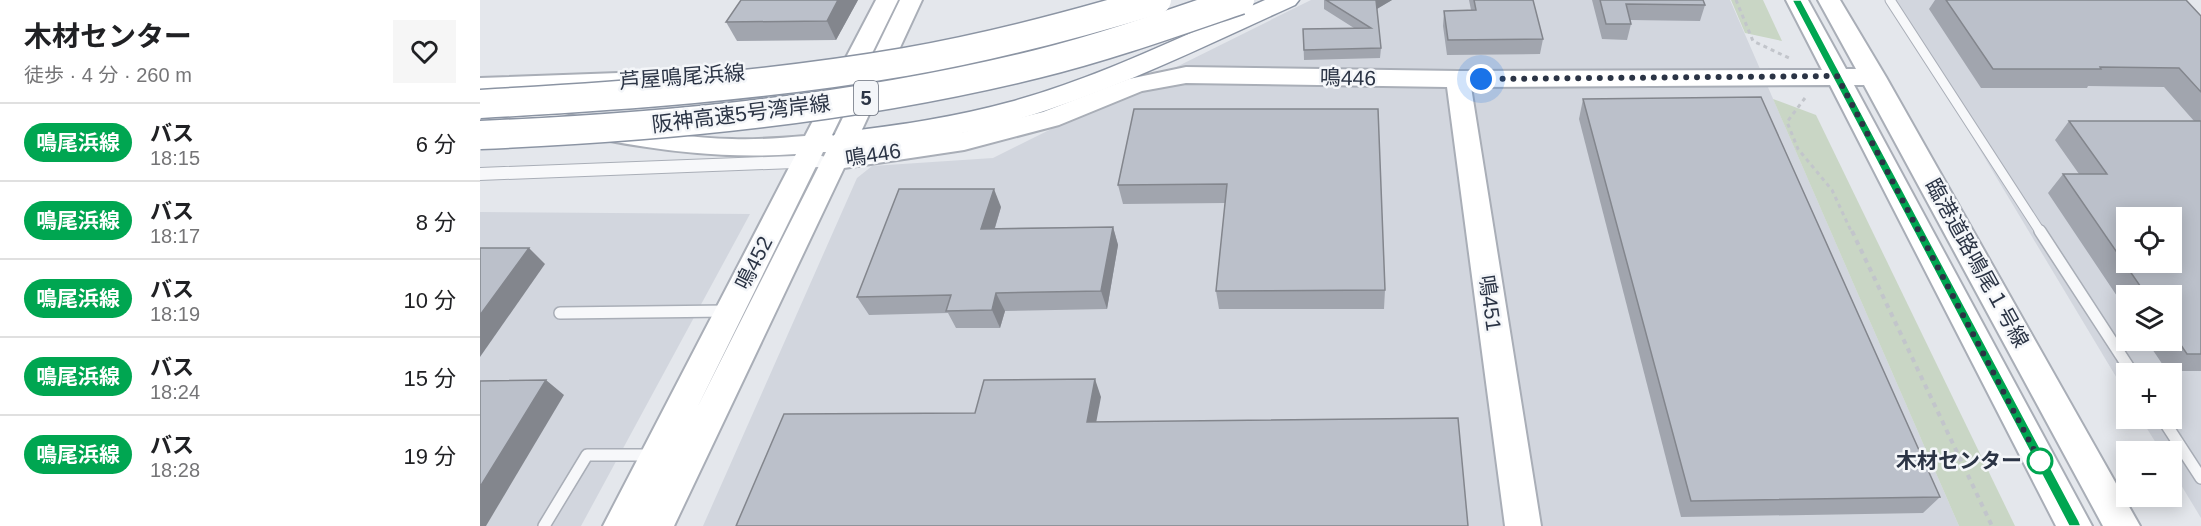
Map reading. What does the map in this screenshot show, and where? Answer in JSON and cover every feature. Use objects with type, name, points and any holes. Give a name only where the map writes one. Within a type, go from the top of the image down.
[{"type":"highway","name":"5","points":[[883,59],[1089,11],[1126,0]]},
{"type":"highway","name":"阪神高速5号湾岸線","points":[[480,104],[612,97],[818,77],[934,57],[1023,38],[1157,0]]},
{"type":"highway","name":"阪神高速5号湾岸線","points":[[480,135],[671,123],[808,107],[924,89],[1049,60],[1151,31],[1240,0]]},
{"type":"highway","name":"5","points":[[824,152],[938,130],[1035,104],[1119,74],[1286,0]]},
{"type":"street","name":"鳴452","points":[[656,526],[824,152],[854,63],[887,0]]},
{"type":"street","name":"鳴452","points":[[621,526],[729,311],[824,152],[883,59],[911,0]]},
{"type":"street","name":"臨港道路鳴尾１号線","points":[[1797,0],[2074,526]]},
{"type":"street","name":"臨港道路鳴尾１号線","points":[[1829,0],[1874,77],[2122,526]]},
{"type":"street","name":"芦屋鳴尾浜線","points":[[480,86],[667,80],[883,59]]},
{"type":"street","name":"鳴446","points":[[824,152],[964,141],[1050,119],[1137,84],[1186,75],[1458,79],[1874,77]]},
{"type":"street","name":"鳴451","points":[[1458,79],[1523,526]]},
{"type":"street","points":[[480,104],[646,139],[732,148],[824,152]]},
{"type":"street","points":[[480,174],[824,152]]},
{"type":"lane","points":[[1890,0],[2126,363]]},
{"type":"lane","points":[[560,313],[729,311]]},
{"type":"lane","points":[[2169,429],[2201,478]]},
{"type":"lane","points":[[544,526],[587,455],[657,455]]},
{"type":"path","points":[[1736,0],[1754,41],[1795,61]]},
{"type":"path","points":[[1811,90],[1787,122],[1798,149],[1832,190],[1992,526]]},
{"type":"shaded area","points":[[1311,0],[1730,0],[1959,526],[703,526],[857,178],[872,166],[993,158]]},
{"type":"shaded area","points":[[1890,0],[2153,0],[2201,51],[2201,518],[2182,487],[2182,441],[2155,441],[2147,429],[2182,429],[2182,363],[2116,363],[2116,377]]},
{"type":"shaded area","points":[[480,212],[750,214],[581,526],[480,526]]},
{"type":"green space","points":[[1731,0],[1763,0],[1782,41],[1745,33]]},
{"type":"green space","points":[[1773,99],[1816,115],[2015,526],[1959,526]]},
{"type":"building","points":[[741,0],[838,0],[827,21],[726,22]]},
{"type":"building","points":[[1326,0],[1376,0],[1381,48],[1304,50],[1303,29],[1371,28]]},
{"type":"building","points":[[1474,0],[1533,0],[1543,39],[1448,40],[1444,11],[1476,10]]},
{"type":"building","points":[[1600,0],[1703,0],[1705,5],[1626,4],[1631,24],[1606,24]]},
{"type":"building","points":[[1946,0],[2186,0],[2201,16],[2201,92],[2179,68],[1993,69]]},
{"type":"building","points":[[1761,97],[1940,497],[1691,501],[1583,99]]},
{"type":"building","points":[[1134,109],[1378,109],[1385,290],[1216,291],[1227,184],[1118,185]]},
{"type":"building","points":[[2069,121],[2201,121],[2201,354],[2187,354],[2182,347],[2182,285],[2139,285],[2131,273],[2182,273],[2182,207],[2116,207],[2116,251],[2063,174],[2107,174]]},
{"type":"building","points":[[899,189],[994,189],[981,229],[1113,227],[1101,291],[996,293],[992,310],[946,311],[951,295],[857,297]]},
{"type":"building","points":[[480,248],[529,248],[480,315]]},
{"type":"building","points":[[1095,379],[1087,422],[1458,418],[1468,526],[736,526],[784,414],[975,413],[984,380]]},
{"type":"building","points":[[546,380],[480,487],[480,381]]},
{"type":"bus line","name":"鳴尾浜線","points":[[1797,0],[2074,526]]},
{"type":"place","name":"木材センター","points":[[2040,461]]},
{"type":"route","points":[[1481,79],[1837,76],[2042,465],[2040,461]]}]
